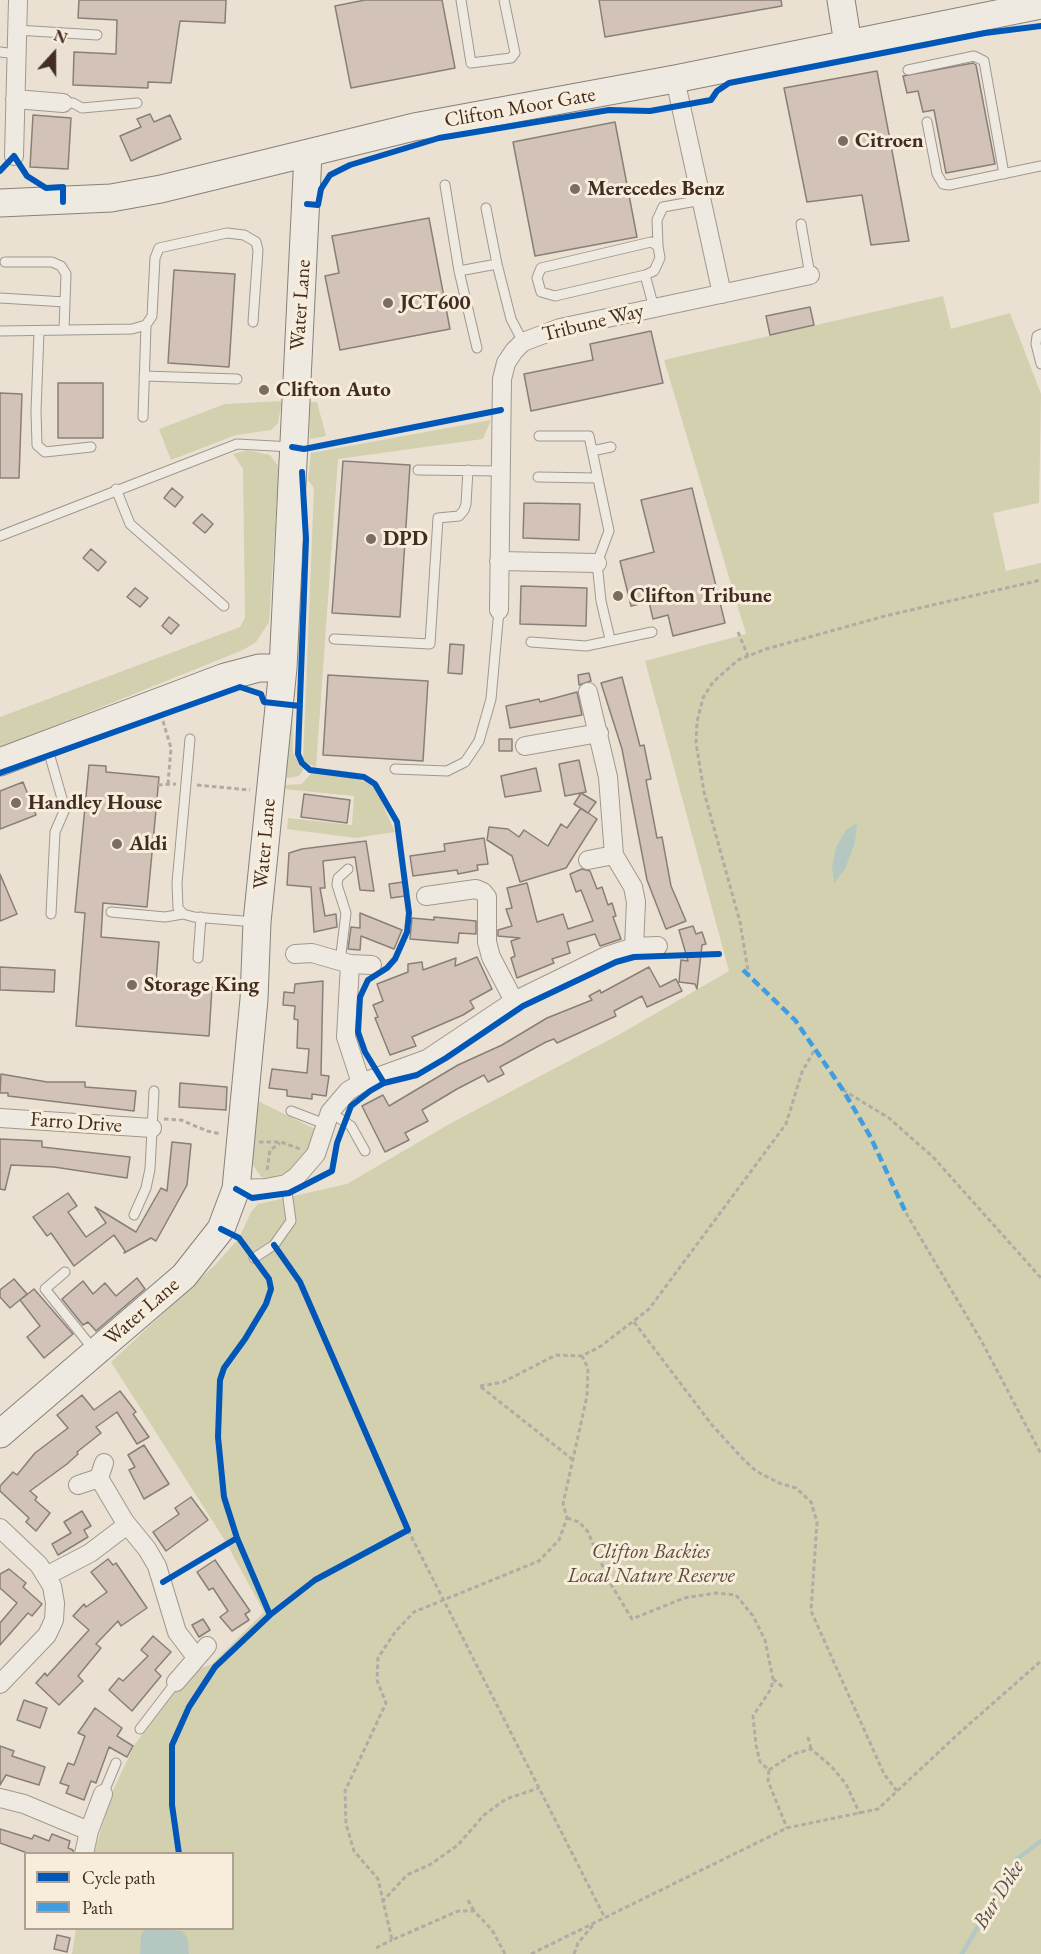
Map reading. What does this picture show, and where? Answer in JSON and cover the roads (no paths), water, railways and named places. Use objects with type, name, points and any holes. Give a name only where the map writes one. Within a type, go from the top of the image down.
[{"type":"street","points":[[14,156],[15,99],[8,53],[17,30],[18,0]]},
{"type":"street","points":[[841,0],[848,44]]},
{"type":"street","name":"Clifton Moor Gate","points":[[0,203],[111,198],[308,154],[414,127],[675,79],[1041,5]]},
{"type":"street","points":[[675,79],[722,294]]},
{"type":"street","points":[[15,99],[63,103]]},
{"type":"street","name":"Water Lane","points":[[0,1434],[184,1276],[221,1229],[236,1189],[254,999],[257,922],[283,668],[308,154]]},
{"type":"street","name":"Tribune Way","points":[[498,610],[502,379],[506,363],[523,342],[560,328],[810,275]]},
{"type":"street","points":[[499,561],[597,563]]},
{"type":"street","points":[[236,673],[262,648],[285,615]]},
{"type":"street","points":[[0,762],[236,673],[259,668],[283,668]]},
{"type":"street","points":[[588,693],[608,777],[614,855],[633,887],[636,902],[634,947]]},
{"type":"street","points":[[525,746],[598,733]]},
{"type":"street","points":[[588,860],[614,855]]},
{"type":"street","points":[[426,896],[476,890],[483,892],[487,897],[488,942],[491,957],[514,1001]]},
{"type":"street","points":[[236,1189],[266,1188],[286,1184],[307,1167],[316,1154],[328,1118],[348,1090],[427,1059],[514,1001],[619,950],[658,945]]},
{"type":"street","points":[[295,954],[322,954],[345,963],[372,965]]},
{"type":"street","points":[[345,963],[346,1037],[361,1083]]},
{"type":"street","name":"Farro Drive","points":[[0,1118],[152,1128]]},
{"type":"street","points":[[78,1485],[102,1471],[127,1525],[147,1549],[157,1566],[177,1632],[201,1652],[176,1682]]},
{"type":"street","points":[[46,1576],[90,1553],[127,1525]]},
{"type":"street","points":[[0,1528],[29,1555],[46,1576],[52,1586],[55,1603],[54,1620],[48,1635],[0,1684]]},
{"type":"street","points":[[84,1852],[88,1832],[103,1794]]},
{"type":"street","points":[[0,1798],[24,1804],[88,1832]]},
{"type":"lane","points":[[462,0],[471,63],[511,58],[515,53],[504,0]]},
{"type":"lane","points":[[17,30],[97,35]]},
{"type":"lane","points":[[908,70],[974,56],[984,61],[1004,174]]},
{"type":"lane","points":[[63,103],[73,103],[82,108],[136,103]]},
{"type":"lane","points":[[927,122],[937,174],[943,184],[949,185],[1041,166]]},
{"type":"lane","points":[[445,184],[459,271],[477,348]]},
{"type":"lane","points":[[658,246],[651,242],[546,266],[538,271],[537,278],[541,292],[555,296],[645,275],[658,266],[660,252],[658,213],[663,207],[702,200]]},
{"type":"lane","points":[[486,208],[511,318],[523,342]]},
{"type":"lane","points":[[801,224],[810,275]]},
{"type":"lane","points":[[143,417],[146,325],[152,316],[155,258],[159,248],[227,233],[244,235],[256,242],[258,250],[253,322]]},
{"type":"lane","points":[[4,262],[52,262],[61,266],[66,274],[64,330]]},
{"type":"lane","points":[[459,271],[497,264]]},
{"type":"lane","points":[[645,275],[654,308]]},
{"type":"lane","points":[[0,298],[65,302]]},
{"type":"lane","points":[[0,331],[132,329],[146,325]]},
{"type":"lane","points":[[39,332],[37,445],[45,452],[90,447]]},
{"type":"lane","points":[[1041,334],[1037,336],[1036,344],[1041,364]]},
{"type":"lane","points":[[144,376],[237,379]]},
{"type":"lane","points":[[539,435],[589,436],[596,478],[609,531],[597,563],[601,601],[610,639]]},
{"type":"lane","points":[[0,536],[116,489],[237,444],[292,447]]},
{"type":"lane","points":[[592,451],[611,447]]},
{"type":"lane","points":[[334,639],[430,644],[438,518],[459,516],[464,510],[468,470]]},
{"type":"lane","points":[[418,471],[500,471]]},
{"type":"lane","points":[[537,477],[596,478]]},
{"type":"lane","points":[[116,489],[130,524],[224,606]]},
{"type":"lane","points":[[395,769],[447,771],[465,762],[479,741],[491,699],[498,610]]},
{"type":"lane","points":[[531,642],[586,646],[610,639],[652,632]]},
{"type":"lane","points":[[183,914],[178,908],[177,883],[190,739]]},
{"type":"lane","points":[[46,744],[65,809],[55,832],[51,914]]},
{"type":"lane","points":[[345,963],[346,913],[337,885],[338,878],[348,869]]},
{"type":"lane","points":[[111,912],[165,917],[183,914],[201,918],[257,922]]},
{"type":"lane","points":[[198,958],[201,918]]},
{"type":"lane","points":[[134,1215],[146,1188],[154,1090]]},
{"type":"lane","points":[[291,1111],[328,1118],[351,1126],[366,1151]]},
{"type":"lane","points":[[254,1258],[274,1245],[291,1221],[286,1184]]},
{"type":"lane","points":[[64,1272],[45,1289],[96,1352]]},
{"type":"lane","points":[[140,1729],[176,1682]]},
{"type":"lane","points":[[103,1794],[116,1763]]},
{"type":"water","points":[[857,823],[855,842],[845,869],[834,883],[832,867],[836,847],[846,830]]},
{"type":"water","points":[[144,1930],[182,1931],[188,1939],[189,1954],[140,1954],[141,1935]]},
{"type":"waterway","name":"Bur Dike","points":[[962,1954],[1017,1859],[1041,1841]]},
{"type":"place","name":"Citroen","points":[[843,141]]},
{"type":"place","name":"Merecedes Benz","points":[[575,189]]},
{"type":"place","name":"JCT600","points":[[388,303]]},
{"type":"place","name":"Clifton Auto","points":[[264,390]]},
{"type":"place","name":"DPD","points":[[371,539]]},
{"type":"place","name":"Clifton Tribune","points":[[618,596]]},
{"type":"place","name":"Handley House","points":[[16,803]]},
{"type":"place","name":"Aldi","points":[[117,844]]},
{"type":"place","name":"Storage King","points":[[132,985]]},
{"type":"park label","name":"Clifton Backies Local Nature Reserve","points":[[651,1564]]}]
